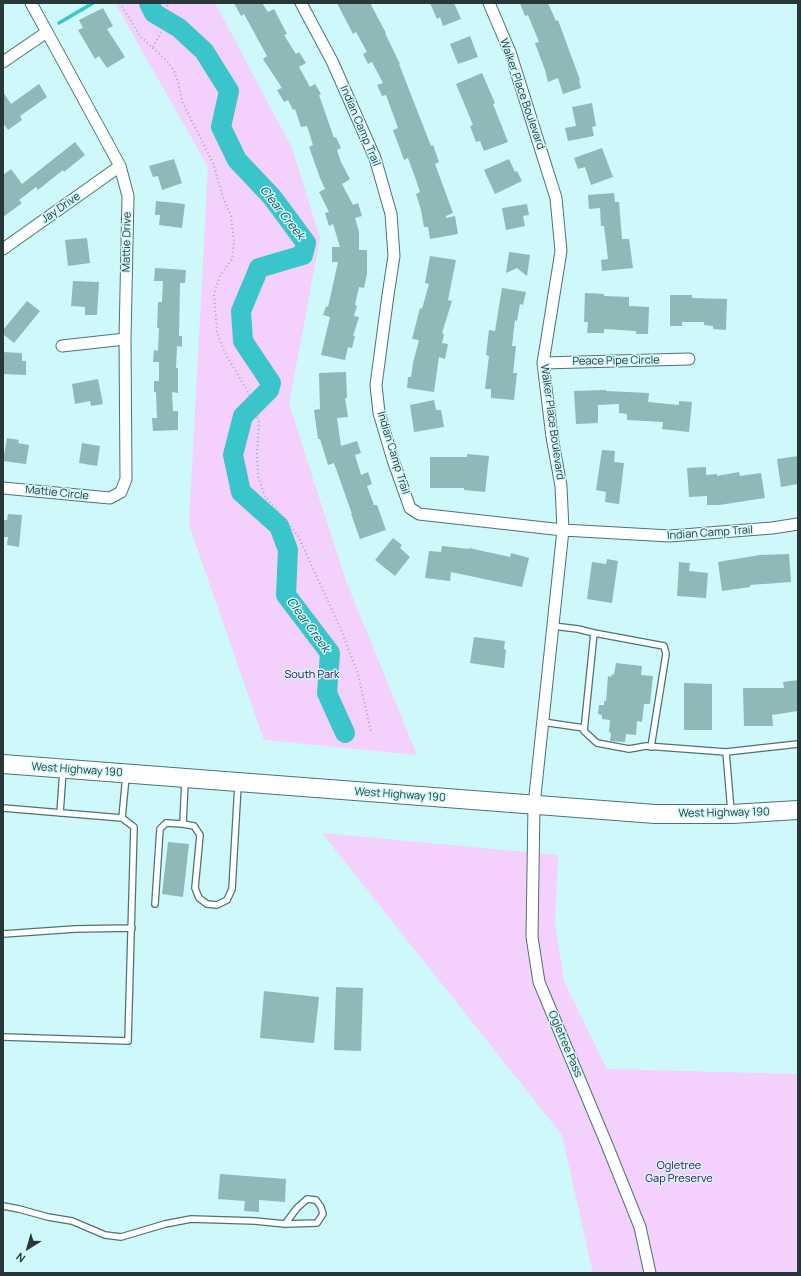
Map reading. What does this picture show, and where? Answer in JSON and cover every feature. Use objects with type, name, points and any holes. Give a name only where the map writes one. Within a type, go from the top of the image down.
[{"type":"main road","name":"West Highway 190","points":[[3,764],[655,814],[732,814],[798,810]]},
{"type":"street","name":"Mattie Drive","points":[[31,3],[120,166],[128,196],[125,339],[126,479],[120,492],[110,498]]},
{"type":"street","name":"Indian Camp Trail","points":[[301,3],[332,62],[375,158],[391,214],[394,256],[376,385],[379,413],[393,460],[410,508],[419,514],[563,530],[670,536],[772,528],[798,524]]},
{"type":"street","name":"Walker Place Boulevard","points":[[489,3],[510,52],[556,198],[561,251],[543,363],[552,437],[561,486],[563,530],[534,805]]},
{"type":"street","points":[[3,62],[48,32]]},
{"type":"street","name":"Jay Drive","points":[[3,249],[120,166]]},
{"type":"street","points":[[62,346],[125,339]]},
{"type":"street","name":"Peace Pipe Circle","points":[[543,363],[689,359]]},
{"type":"street","name":"Mattie Circle","points":[[3,488],[110,498]]},
{"type":"street","name":"Ogletree Pass","points":[[534,805],[532,937],[539,982],[608,1145],[640,1227],[650,1273]]},
{"type":"lane","points":[[553,626],[578,629],[664,646],[666,654],[651,747]]},
{"type":"lane","points":[[594,633],[584,731],[597,743],[629,749],[646,746],[726,752],[798,744]]},
{"type":"lane","points":[[543,722],[584,728]]},
{"type":"lane","points":[[726,752],[732,814]]},
{"type":"lane","points":[[60,813],[63,769]]},
{"type":"lane","points":[[122,818],[126,774]]},
{"type":"lane","points":[[183,824],[185,778]]},
{"type":"lane","points":[[155,904],[160,829],[166,823],[194,826],[200,835],[195,888],[199,898],[207,904],[217,905],[227,900],[232,889],[238,782]]},
{"type":"lane","points":[[3,808],[122,818],[134,827],[128,1041],[3,1037]]},
{"type":"lane","points":[[3,934],[132,928]]},
{"type":"lane","points":[[3,1206],[72,1221],[106,1235],[121,1237],[165,1224],[191,1219],[255,1221],[285,1224],[317,1223],[323,1214],[321,1207],[316,1200],[307,1199],[297,1208],[285,1224]]},
{"type":"path","points":[[120,3],[140,36],[153,47],[174,70],[182,101],[213,163],[231,216],[234,241],[232,259],[220,276],[214,294],[217,332],[224,351],[237,371],[251,398],[259,422],[257,453],[258,476],[265,497],[282,515],[298,536],[336,618],[358,674],[371,732]]},
{"type":"path","points":[[153,47],[164,26],[168,3]]},
{"type":"green space","name":"South Park","points":[[115,3],[215,3],[292,148],[320,238],[289,404],[346,581],[417,755],[264,740],[189,525],[208,167]]},
{"type":"green space","name":"Ogletree Gap Preserve","points":[[322,833],[558,855],[555,924],[564,981],[607,1069],[798,1074],[798,1273],[593,1273],[562,1135]]},
{"type":"building","points":[[234,3],[262,3],[268,12],[274,9],[287,34],[284,35],[296,54],[299,52],[306,63],[299,67],[310,87],[315,84],[321,94],[319,95],[334,138],[336,137],[341,148],[337,150],[341,162],[350,179],[342,184],[353,205],[358,203],[362,216],[355,218],[359,232],[359,250],[367,250],[367,274],[364,288],[359,287],[355,305],[357,306],[354,316],[359,317],[353,336],[355,336],[352,348],[348,347],[345,360],[321,355],[330,317],[323,315],[326,306],[328,307],[338,262],[332,262],[332,247],[340,247],[333,224],[329,226],[325,213],[329,212],[319,192],[325,189],[309,147],[313,145],[307,126],[301,127],[295,109],[293,110],[288,100],[284,102],[277,90],[282,88],[263,59],[267,56],[244,14],[241,16]]},
{"type":"building","points":[[337,3],[370,3],[386,33],[400,64],[431,146],[433,145],[439,162],[435,164],[453,213],[446,216],[446,218],[455,216],[458,234],[430,239],[428,227],[424,227],[416,194],[420,192],[416,180],[408,158],[404,160],[393,130],[398,128],[386,95],[382,96],[377,85],[383,83],[372,62],[368,64],[363,54],[367,52],[356,32],[353,34]]},
{"type":"building","points":[[430,3],[454,3],[461,19],[443,26],[440,17],[437,19]]},
{"type":"building","points":[[520,3],[548,3],[556,21],[558,20],[580,80],[581,88],[563,94],[558,78],[548,82],[535,43],[539,42],[528,15],[525,16]]},
{"type":"building","points":[[103,8],[113,26],[107,29],[125,57],[107,68],[99,56],[95,59],[78,30],[83,28],[79,20]]},
{"type":"building","points":[[470,36],[478,57],[458,64],[450,44]]},
{"type":"building","points":[[482,73],[495,103],[493,104],[508,142],[484,151],[480,141],[476,142],[470,126],[473,125],[456,84]]},
{"type":"building","points":[[39,84],[47,97],[20,116],[22,120],[8,130],[3,123],[3,92],[11,104]]},
{"type":"building","points":[[592,103],[596,126],[592,127],[594,136],[568,141],[565,128],[576,126],[572,107]]},
{"type":"building","points":[[75,142],[85,155],[38,190],[36,187],[19,200],[22,203],[3,217],[3,175],[11,169],[22,184]]},
{"type":"building","points":[[602,148],[613,177],[591,185],[585,167],[578,169],[574,158]]},
{"type":"building","points":[[174,159],[182,183],[162,190],[158,176],[153,177],[149,166]]},
{"type":"building","points":[[509,159],[515,172],[517,171],[522,181],[495,194],[484,170]]},
{"type":"building","points":[[614,193],[615,202],[619,202],[622,239],[629,239],[633,268],[602,271],[601,260],[608,259],[604,226],[601,226],[600,208],[589,209],[588,195]]},
{"type":"building","points":[[156,201],[185,204],[182,228],[159,225],[160,215],[155,215]]},
{"type":"building","points":[[527,204],[529,215],[523,216],[525,226],[506,230],[502,208]]},
{"type":"building","points":[[87,238],[90,263],[68,266],[65,240]]},
{"type":"building","points":[[509,252],[530,255],[527,276],[517,268],[506,273]]},
{"type":"building","points":[[430,256],[456,260],[448,300],[452,301],[442,333],[444,334],[442,343],[448,344],[445,359],[439,357],[434,392],[407,388],[408,377],[411,377],[419,340],[412,339],[420,308],[422,309],[429,284],[425,283]]},
{"type":"building","points":[[155,268],[186,270],[185,283],[180,283],[179,336],[182,336],[182,347],[177,346],[176,368],[178,368],[178,393],[172,392],[173,411],[178,411],[178,430],[153,431],[152,418],[157,418],[154,381],[159,381],[159,362],[153,362],[154,350],[158,351],[158,302],[162,302],[163,281],[154,281]]},
{"type":"building","points":[[73,281],[99,282],[97,315],[85,315],[85,307],[71,306]]},
{"type":"building","points":[[502,288],[526,292],[523,305],[520,304],[517,321],[515,320],[512,346],[516,346],[513,373],[517,373],[514,400],[491,398],[491,389],[485,389],[489,356],[486,355],[489,330],[495,331]]},
{"type":"building","points":[[585,293],[604,294],[604,296],[629,297],[629,306],[649,307],[648,334],[636,334],[636,331],[604,329],[604,333],[587,333],[588,322],[584,322]]},
{"type":"building","points":[[670,295],[692,295],[692,298],[727,299],[726,330],[713,329],[713,326],[704,325],[704,322],[682,322],[682,326],[670,326]]},
{"type":"building","points":[[27,301],[40,311],[14,343],[3,334],[3,330]]},
{"type":"building","points":[[3,352],[22,353],[22,361],[26,361],[26,375],[3,374]]},
{"type":"building","points":[[346,372],[347,398],[345,398],[348,417],[337,418],[341,446],[357,441],[361,453],[355,455],[361,475],[368,472],[372,484],[367,486],[374,505],[377,505],[386,530],[360,539],[334,463],[328,465],[320,439],[318,439],[314,410],[320,409],[319,373]]},
{"type":"building","points":[[98,379],[103,404],[91,406],[90,401],[75,404],[72,384]]},
{"type":"building","points":[[606,390],[649,393],[648,402],[679,405],[679,401],[692,402],[689,432],[662,429],[663,422],[627,420],[627,414],[619,413],[619,404],[598,405],[598,423],[576,424],[574,391]]},
{"type":"building","points":[[434,400],[436,410],[441,410],[444,427],[414,432],[410,405]]},
{"type":"building","points":[[7,438],[19,440],[18,443],[29,445],[26,464],[3,461]]},
{"type":"building","points":[[82,443],[100,446],[97,466],[79,463]]},
{"type":"building","points":[[602,450],[615,451],[614,462],[624,463],[619,504],[605,502],[606,492],[596,490]]},
{"type":"building","points":[[467,454],[489,456],[485,492],[464,490],[464,488],[430,488],[430,457],[467,457]]},
{"type":"building","points":[[798,456],[798,484],[781,487],[777,459]]},
{"type":"building","points":[[706,467],[706,475],[717,474],[717,476],[739,472],[740,476],[761,473],[765,498],[719,505],[707,505],[707,496],[689,497],[687,468]]},
{"type":"building","points":[[8,514],[22,515],[19,547],[7,545],[8,537],[3,537],[3,520],[7,520]]},
{"type":"building","points":[[393,538],[402,545],[400,548],[410,557],[395,576],[375,560]]},
{"type":"building","points":[[442,546],[469,548],[510,557],[511,553],[529,558],[522,587],[451,572],[450,581],[425,578],[429,551],[441,552]]},
{"type":"building","points":[[789,554],[791,582],[750,585],[750,587],[722,591],[718,562],[760,555]]},
{"type":"building","points":[[607,559],[618,561],[612,603],[587,599],[592,562],[606,564]]},
{"type":"building","points":[[679,562],[690,563],[689,571],[708,573],[706,598],[677,596]]},
{"type":"building","points":[[474,637],[505,641],[504,649],[506,650],[504,668],[470,663]]},
{"type":"building","points":[[616,663],[642,666],[641,675],[653,676],[650,704],[644,704],[642,722],[637,721],[636,735],[626,734],[625,742],[610,741],[610,720],[602,719],[602,715],[598,714],[599,705],[604,705],[604,701],[606,701],[608,676],[611,677],[612,674],[614,675]]},
{"type":"building","points":[[798,680],[798,711],[772,715],[773,726],[744,726],[743,688],[784,688],[783,682]]},
{"type":"building","points":[[684,683],[712,684],[712,730],[684,730]]},
{"type":"building","points":[[168,842],[189,844],[183,897],[162,894]]},
{"type":"building","points":[[336,987],[363,988],[361,1051],[334,1050]]},
{"type":"building","points":[[264,991],[319,997],[314,1043],[260,1038]]},
{"type":"building","points":[[220,1174],[286,1179],[285,1202],[259,1200],[259,1212],[244,1211],[245,1201],[218,1199]]},
{"type":"waterway","points":[[59,23],[93,3]]},
{"type":"waterway","name":"Clear Creek","points":[[149,3],[154,13],[179,28],[204,51],[229,91],[221,127],[237,160],[272,197],[306,243],[303,255],[259,268],[241,311],[243,341],[271,383],[269,390],[243,416],[233,455],[241,492],[279,526],[288,550],[286,595],[330,653],[327,693],[345,733]]}]
